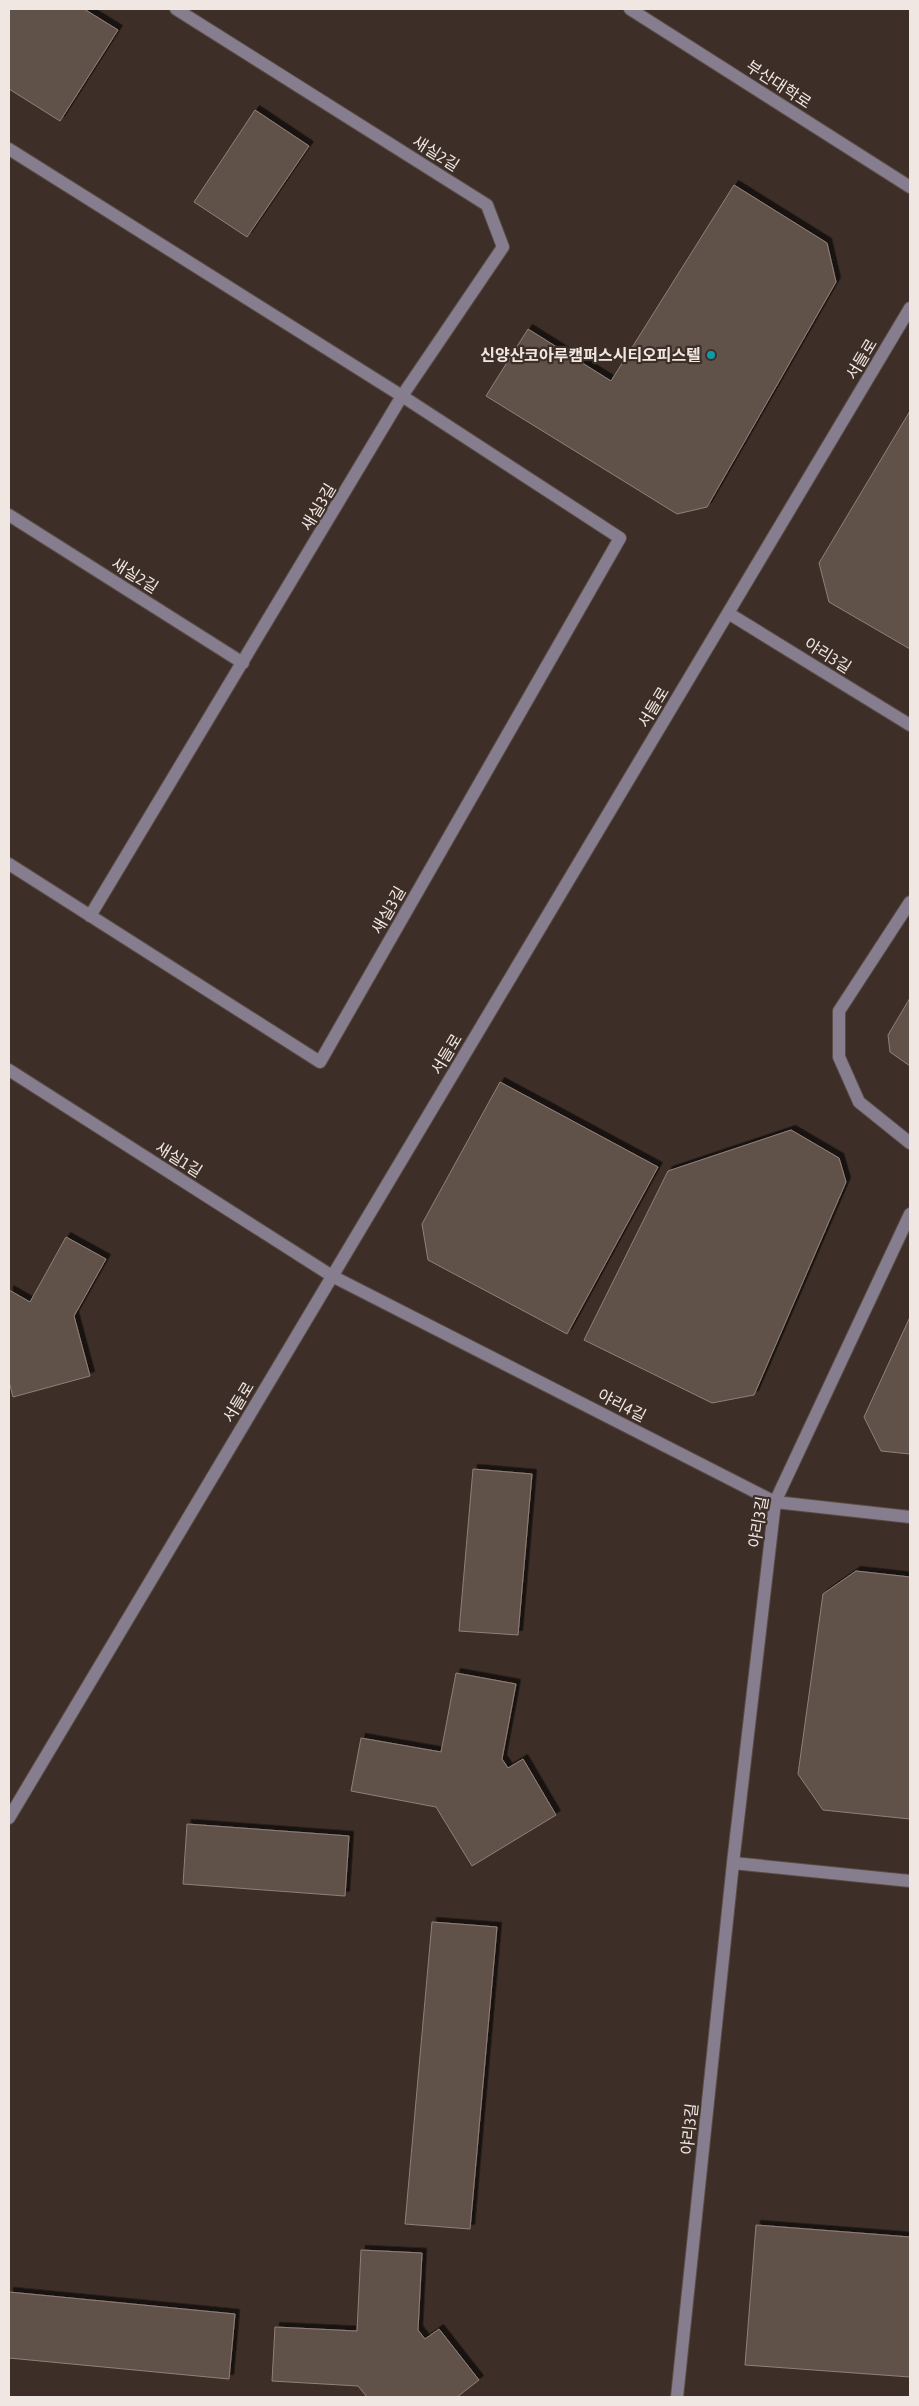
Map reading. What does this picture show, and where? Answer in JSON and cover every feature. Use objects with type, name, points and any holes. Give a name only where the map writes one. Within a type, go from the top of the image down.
[{"type":"street","name":"새실2길","points":[[176,9],[487,204],[503,247],[402,396]]},
{"type":"street","name":"부산대학로","points":[[630,9],[910,188]]},
{"type":"street","points":[[9,148],[402,396]]},
{"type":"street","name":"서들로","points":[[9,1818],[910,308]]},
{"type":"street","name":"새실3길","points":[[9,864],[90,916],[320,1062],[620,538],[402,396],[90,916]]},
{"type":"street","name":"새실2길","points":[[9,515],[243,662]]},
{"type":"street","name":"야리3길","points":[[728,612],[910,725]]},
{"type":"street","points":[[910,902],[839,1011],[839,1057],[859,1102],[910,1143]]},
{"type":"street","name":"새실1길","points":[[9,1070],[332,1276]]},
{"type":"street","name":"야리3길","points":[[677,2397],[733,1863],[775,1502],[910,1214]]},
{"type":"street","name":"야리4길","points":[[332,1276],[775,1502],[910,1517]]},
{"type":"street","points":[[733,1863],[910,1881]]},
{"type":"building","points":[[9,9],[84,9],[118,30],[60,121],[9,89]]},
{"type":"building","points":[[255,110],[309,146],[247,237],[194,202]]},
{"type":"building","name":"신양산코아루캠퍼스시티오피스텔","points":[[734,185],[827,243],[836,282],[707,507],[677,514],[486,396],[528,329],[611,381]]},
{"type":"building","points":[[910,411],[910,649],[829,602],[819,563]]},
{"type":"building","points":[[910,998],[910,1066],[890,1052],[888,1035]]},
{"type":"building","points":[[500,1082],[658,1167],[567,1334],[428,1260],[422,1224]]},
{"type":"building","points":[[791,1130],[839,1158],[846,1182],[754,1395],[712,1403],[584,1340],[668,1171]]},
{"type":"building","points":[[66,1237],[106,1259],[74,1316],[90,1376],[13,1397],[9,1381],[9,1290],[30,1302]]},
{"type":"building","points":[[910,1317],[910,1454],[881,1451],[864,1417]]},
{"type":"building","points":[[473,1469],[532,1474],[518,1635],[459,1631]]},
{"type":"building","points":[[856,1571],[910,1577],[910,1819],[823,1810],[798,1774],[823,1594]]},
{"type":"building","points":[[456,1673],[516,1684],[502,1759],[508,1768],[523,1759],[556,1815],[472,1866],[436,1807],[351,1791],[361,1738],[441,1752]]},
{"type":"building","points":[[187,1824],[349,1836],[345,1896],[183,1884]]},
{"type":"building","points":[[432,1922],[497,1927],[470,2229],[405,2224]]},
{"type":"building","points":[[756,2225],[910,2237],[910,2377],[745,2365]]},
{"type":"building","points":[[361,2250],[422,2253],[418,2330],[425,2339],[439,2329],[479,2380],[457,2397],[367,2397],[358,2386],[272,2381],[275,2327],[357,2331]]},
{"type":"building","points":[[9,2292],[235,2314],[229,2379],[9,2358]]},
{"type":"place","name":"신양산코아루캠퍼스시티오피스텔","points":[[711,355]]}]
